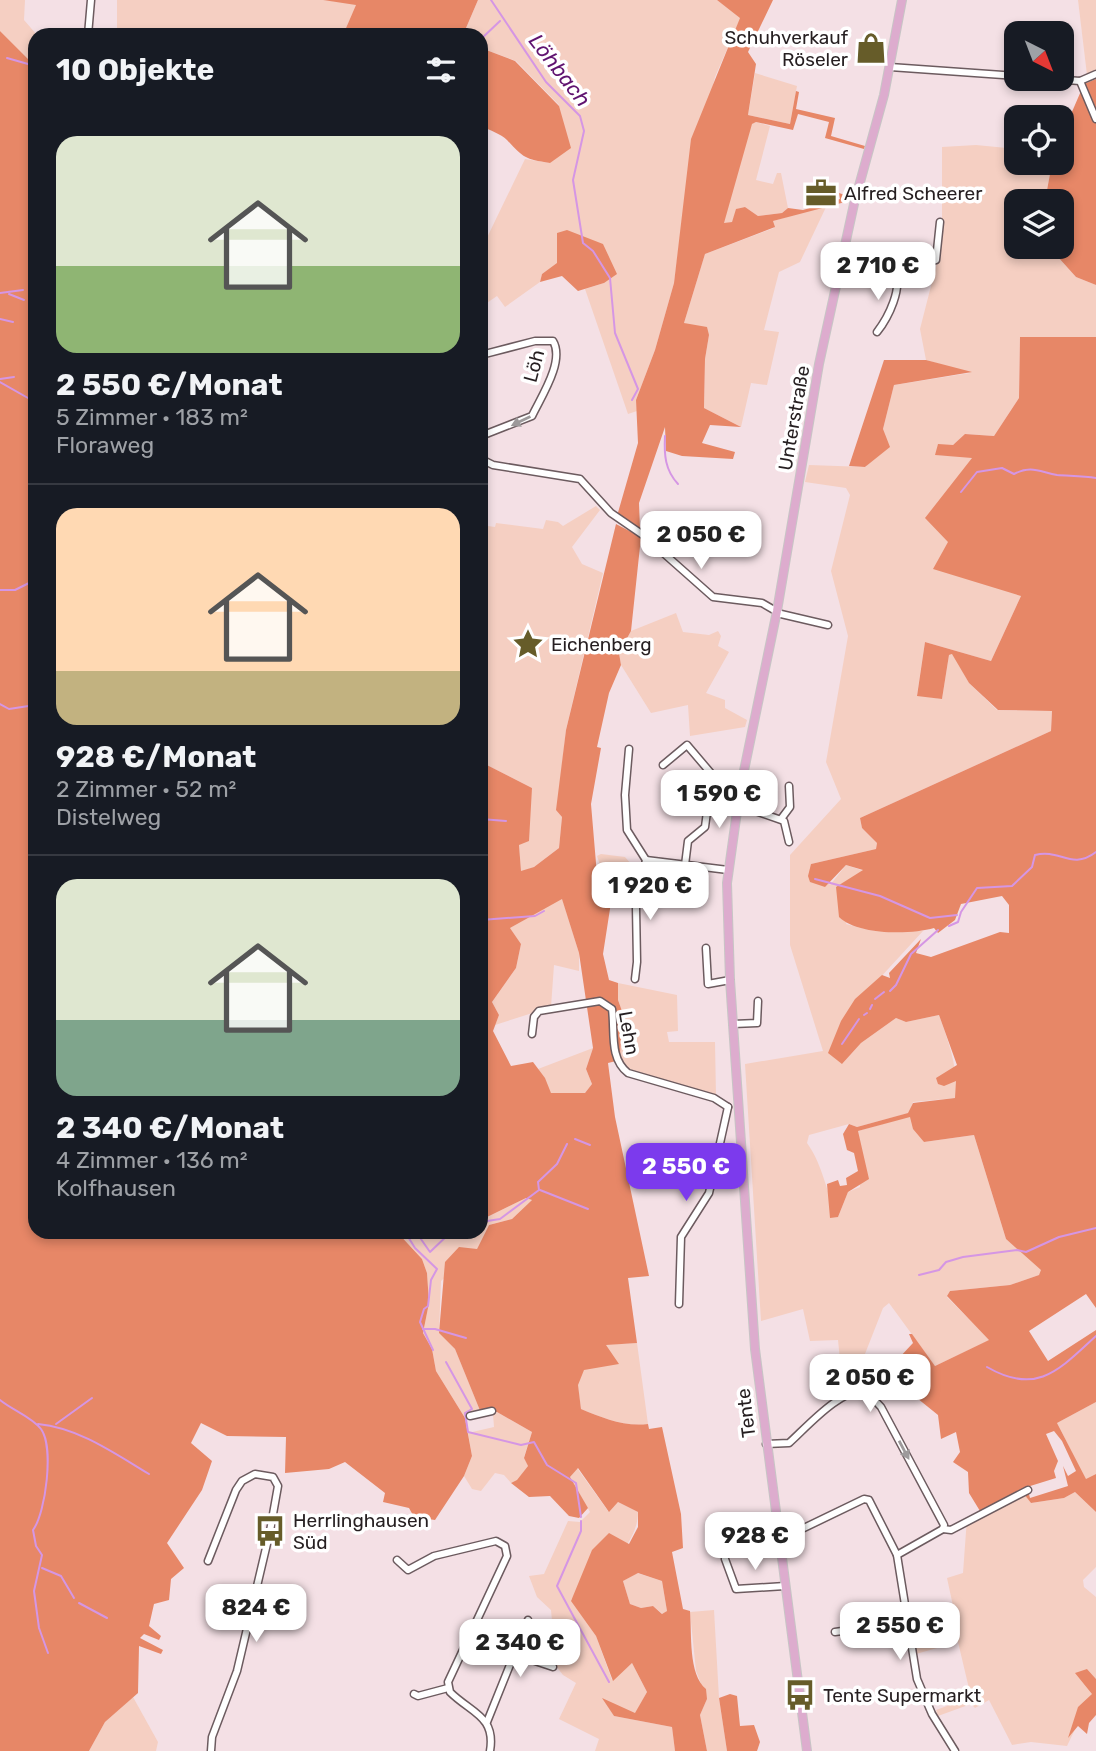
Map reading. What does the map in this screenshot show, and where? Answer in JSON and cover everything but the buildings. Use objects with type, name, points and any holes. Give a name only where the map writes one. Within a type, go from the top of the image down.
[{"type":"main road","name":"Unterstraße","points":[[742,1153],[726,908],[728,870],[738,805],[777,611],[817,377],[839,273],[890,67],[902,0]]},
{"type":"main road","name":"Tente","points":[[742,1153],[755,1349],[807,1751]]},
{"type":"street","points":[[89,28],[91,0]]},
{"type":"street","points":[[890,67],[1004,75]]},
{"type":"street","points":[[1074,81],[1080,81],[1096,74]]},
{"type":"street","points":[[1080,81],[1096,119]]},
{"type":"street","points":[[839,273],[858,276],[936,260],[940,222]]},
{"type":"street","points":[[877,332],[890,312],[897,282],[894,270]]},
{"type":"street","name":"Löh","points":[[488,353],[535,341],[553,341],[557,351],[546,388],[529,418],[488,433]]},
{"type":"street","points":[[488,463],[580,479],[611,513],[643,535],[713,597],[723,601],[762,603],[777,611],[828,625]]},
{"type":"street","points":[[663,765],[687,745],[738,805],[781,819],[787,826],[789,842]]},
{"type":"street","points":[[629,749],[625,796],[627,830],[646,859],[636,907],[638,962],[635,979]]},
{"type":"street","points":[[685,864],[688,841],[705,827],[710,789],[716,779]]},
{"type":"street","points":[[781,819],[790,807],[789,786]]},
{"type":"street","points":[[646,859],[728,870]]},
{"type":"street","points":[[706,948],[708,984],[730,980]]},
{"type":"street","name":"Lehn","points":[[532,1034],[534,1017],[540,1011],[600,1001],[611,1009],[614,1054],[620,1066],[628,1073],[714,1098],[728,1107]]},
{"type":"street","points":[[733,1024],[757,1023],[758,1001]]},
{"type":"street","points":[[679,1304],[681,1237],[709,1193],[728,1107],[738,1106]]},
{"type":"street","points":[[766,1444],[789,1443],[806,1423],[845,1397],[856,1391],[867,1392],[881,1407],[944,1525],[943,1529]]},
{"type":"street","points":[[470,1416],[492,1411]]},
{"type":"street","points":[[208,1561],[240,1483],[258,1473],[273,1477],[278,1486],[270,1531],[237,1671],[212,1737],[211,1751]]},
{"type":"street","points":[[897,1555],[943,1529],[951,1530],[1028,1490]]},
{"type":"street","points":[[779,1540],[863,1499],[869,1500],[897,1555],[917,1679],[932,1714],[955,1751]]},
{"type":"street","points":[[397,1560],[408,1570],[434,1556],[496,1541],[505,1546],[507,1556],[464,1641],[449,1677],[448,1688],[456,1699],[487,1722],[491,1732],[490,1751]]},
{"type":"street","points":[[725,1559],[736,1589],[785,1586]]},
{"type":"street","points":[[487,1722],[528,1620]]},
{"type":"street","points":[[835,1632],[907,1622]]},
{"type":"street","points":[[514,1654],[553,1667]]},
{"type":"street","points":[[414,1694],[418,1696],[448,1688]]},
{"type":"shaded area","points":[[0,0],[25,0],[24,20],[31,28],[28,28],[28,59],[0,31]]},
{"type":"shaded area","points":[[117,0],[323,0],[357,4],[346,28],[117,28]]},
{"type":"shaded area","points":[[323,0],[478,0],[466,28],[346,28],[356,5]]},
{"type":"shaded area","points":[[478,0],[717,0],[741,17],[715,77],[684,207],[674,283],[655,350],[636,400],[637,411],[628,414],[585,289],[604,283],[557,264],[542,274],[540,282],[505,307],[497,296],[488,302],[488,236],[525,159],[550,163],[559,105],[516,61],[488,51],[488,28],[466,28]]},
{"type":"shaded area","points":[[717,0],[773,0],[748,52],[756,64],[748,115],[790,124],[796,91],[799,92],[796,109],[835,118],[831,136],[865,146],[864,149],[825,138],[829,122],[798,114],[793,130],[756,122],[752,124],[724,223],[732,222],[736,209],[745,207],[758,216],[782,213],[788,208],[803,210],[840,199],[839,193],[851,197],[849,201],[773,221],[775,227],[705,254],[684,323],[707,327],[709,335],[705,359],[704,408],[741,427],[710,425],[702,443],[735,452],[733,459],[682,456],[666,451],[665,427],[639,503],[640,529],[617,516],[638,443],[636,400],[655,350],[674,283],[691,139],[740,18]]},
{"type":"shaded area","points":[[1078,0],[1096,0],[1096,71],[1087,75]]},
{"type":"shaded area","points":[[0,31],[28,59],[28,1239],[403,1239],[422,1259],[427,1273],[429,1303],[423,1333],[432,1349],[436,1371],[465,1418],[472,1456],[464,1476],[435,1520],[414,1517],[409,1508],[383,1502],[385,1493],[345,1462],[329,1469],[285,1473],[286,1437],[227,1436],[201,1423],[191,1443],[212,1461],[202,1490],[167,1543],[184,1568],[171,1579],[169,1600],[154,1604],[149,1626],[161,1636],[159,1640],[144,1634],[140,1638],[163,1650],[161,1654],[139,1646],[138,1693],[105,1722],[89,1751],[0,1751]]},
{"type":"shaded area","points":[[488,51],[515,61],[559,106],[571,148],[550,163],[525,157],[502,136],[488,129]]},
{"type":"shaded area","points":[[755,73],[797,86],[790,124],[748,115]]},
{"type":"shaded area","points":[[1096,79],[1096,285],[1076,277],[1060,259],[1074,259],[1074,189],[1047,189],[1050,175],[1074,175],[1074,107],[1084,84]]},
{"type":"shaded area","points":[[756,122],[770,126],[756,180],[773,184],[777,173],[781,173],[788,208],[782,213],[758,216],[745,207],[737,209],[732,222],[723,224],[751,124]]},
{"type":"shaded area","points":[[976,145],[1004,148],[1004,175],[1050,175],[1047,189],[1004,189],[1004,259],[1060,259],[1076,277],[1096,285],[1096,337],[1020,337],[1019,398],[994,436],[966,434],[953,445],[938,445],[936,455],[973,457],[953,485],[1021,596],[991,661],[925,642],[917,695],[942,699],[949,655],[953,654],[969,683],[997,710],[1052,711],[1051,731],[860,818],[862,828],[877,843],[876,849],[811,864],[830,885],[846,865],[864,871],[846,924],[873,931],[923,931],[867,992],[855,999],[842,1064],[861,1043],[896,1018],[906,1022],[939,1015],[952,1055],[956,1098],[913,1102],[909,1113],[857,1127],[849,1124],[809,1135],[807,1143],[817,1160],[838,1217],[848,1192],[860,1187],[858,1131],[910,1116],[924,1142],[974,1135],[1006,1239],[1042,1270],[1039,1275],[1010,1285],[950,1291],[947,1297],[990,1340],[935,1366],[889,1303],[883,1308],[863,1359],[841,1370],[838,1340],[810,1341],[803,1309],[761,1321],[745,1064],[823,1051],[790,945],[790,855],[841,799],[826,762],[848,636],[831,571],[850,495],[846,488],[805,482],[809,465],[866,467],[883,429],[894,385],[970,373],[926,360],[920,329],[942,243],[942,147]]},
{"type":"shaded area","points":[[827,205],[800,262],[779,272],[764,330],[779,332],[767,385],[751,383],[741,427],[704,408],[705,359],[709,335],[684,323],[705,254],[774,228],[773,221]]},
{"type":"shaded area","points":[[567,230],[603,244],[617,274],[604,283],[578,291],[562,276],[540,282],[542,274],[557,263],[557,233]]},
{"type":"shaded area","points":[[1020,337],[1096,337],[1096,1308],[1086,1294],[1029,1331],[1048,1361],[1096,1330],[1096,1402],[1057,1423],[1086,1479],[1096,1474],[1096,1512],[1075,1492],[1064,1498],[1031,1503],[1024,1494],[980,1511],[969,1493],[968,1472],[953,1462],[960,1452],[956,1432],[941,1439],[938,1415],[907,1390],[911,1381],[898,1359],[913,1343],[909,1334],[912,1334],[935,1366],[989,1340],[947,1296],[950,1291],[1010,1285],[1039,1275],[1041,1270],[1006,1239],[974,1135],[924,1142],[913,1129],[910,1117],[858,1131],[869,1179],[848,1192],[838,1217],[830,1218],[827,1184],[838,1180],[840,1186],[847,1185],[846,1178],[858,1171],[854,1153],[847,1150],[843,1134],[849,1124],[857,1127],[908,1113],[913,1103],[955,1098],[956,1081],[944,1086],[938,1084],[936,1078],[957,1065],[939,1015],[906,1022],[896,1018],[861,1043],[842,1064],[828,1053],[841,1021],[855,999],[882,975],[890,978],[889,973],[921,939],[916,953],[931,957],[1000,932],[1009,933],[1009,905],[1002,896],[961,904],[955,920],[938,933],[934,928],[912,932],[884,932],[858,927],[839,917],[836,887],[863,870],[846,865],[825,887],[810,882],[808,876],[811,864],[876,849],[877,843],[862,828],[860,818],[1051,731],[1052,711],[998,710],[969,683],[952,654],[949,655],[942,699],[917,696],[925,642],[991,661],[1021,596],[933,569],[948,542],[925,518],[972,458],[935,455],[938,444],[953,445],[965,434],[994,436],[1019,398]],"holes":[[[1054,1431],[1062,1441],[1076,1471],[1068,1476],[1063,1466],[1068,1486],[1030,1498],[1027,1487],[1056,1478],[1054,1471],[1058,1461],[1046,1434]]]},
{"type":"shaded area","points":[[884,360],[926,360],[972,372],[894,385],[883,429],[890,447],[865,467],[849,466]]},
{"type":"shaded area","points":[[596,506],[600,510],[572,547],[582,564],[603,573],[566,730],[557,810],[562,817],[559,848],[534,867],[521,872],[519,845],[532,788],[488,766],[488,526],[495,527],[496,523],[543,529],[546,520],[558,522],[563,526]]},
{"type":"shaded area","points":[[616,524],[641,537],[631,631],[619,653],[621,665],[609,693],[597,747],[601,748],[591,804],[597,875],[612,896],[603,954],[609,980],[618,983],[618,1000],[622,1011],[620,1060],[608,1063],[615,1117],[649,1276],[628,1278],[637,1343],[606,1345],[619,1364],[584,1370],[578,1385],[581,1409],[622,1423],[648,1424],[649,1429],[662,1427],[681,1514],[683,1548],[672,1552],[683,1609],[690,1611],[696,1674],[706,1689],[707,1699],[700,1715],[707,1751],[675,1751],[672,1727],[614,1716],[602,1698],[635,1713],[647,1692],[632,1663],[613,1681],[596,1636],[571,1601],[592,1550],[609,1533],[629,1544],[638,1527],[638,1512],[618,1502],[609,1512],[578,1468],[570,1477],[588,1508],[579,1518],[569,1516],[550,1496],[529,1497],[511,1483],[517,1480],[528,1466],[524,1458],[532,1432],[497,1412],[481,1413],[455,1349],[439,1333],[445,1262],[459,1247],[477,1249],[482,1239],[488,1239],[489,1225],[512,1219],[532,1200],[526,1198],[488,1217],[488,766],[532,788],[529,841],[519,845],[521,871],[534,867],[559,848],[562,817],[556,810],[566,730]],"holes":[[[562,899],[579,953],[593,1048],[586,1069],[592,1084],[585,1093],[551,1093],[545,1078],[533,1062],[511,1066],[493,1031],[499,1015],[492,1002],[516,968],[521,944],[510,928]],[[638,1573],[662,1581],[667,1611],[662,1614],[653,1606],[641,1608],[630,1604],[623,1581]]]},
{"type":"shaded area","points":[[676,613],[683,632],[709,635],[718,631],[721,636],[718,646],[729,652],[706,693],[725,700],[725,708],[747,720],[745,727],[690,736],[688,705],[651,713],[621,665],[619,653],[631,631]]},
{"type":"shaded area","points":[[601,854],[625,857],[631,864],[629,872],[606,883],[597,856]]},
{"type":"shaded area","points":[[562,898],[579,953],[579,971],[554,965],[551,1007],[495,1025],[499,1015],[492,1002],[516,968],[521,944],[510,928]]},
{"type":"shaded area","points":[[618,983],[677,995],[678,1031],[667,1032],[669,1042],[715,1042],[716,1096],[630,1071],[620,1060],[622,1011],[618,1000]]},
{"type":"shaded area","points":[[593,1048],[586,1069],[592,1084],[585,1093],[551,1093],[538,1069]]},
{"type":"shaded area","points":[[526,1198],[532,1200],[512,1219],[488,1227],[488,1217]]},
{"type":"shaded area","points":[[403,1239],[482,1239],[477,1249],[441,1281],[439,1333],[455,1349],[481,1413],[465,1418],[436,1371],[432,1349],[423,1333],[429,1303],[427,1273],[422,1259]]},
{"type":"shaded area","points":[[637,1343],[648,1424],[639,1425],[622,1423],[581,1409],[578,1388],[501,1350]]},
{"type":"shaded area","points":[[1096,1402],[1096,1474],[1086,1480],[1057,1423]]},
{"type":"shaded area","points":[[497,1412],[532,1432],[524,1457],[528,1466],[517,1481],[511,1483],[504,1475],[495,1473],[481,1491],[472,1489],[464,1476],[472,1456],[468,1433],[494,1427],[493,1414]]},
{"type":"shaded area","points":[[577,1468],[608,1511],[618,1502],[638,1512],[631,1538],[623,1550],[571,1600],[596,1636],[612,1680],[632,1663],[647,1692],[635,1714],[604,1700],[614,1716],[672,1727],[675,1751],[595,1751],[599,1739],[559,1719],[576,1683],[563,1675],[556,1666],[567,1652],[552,1621],[551,1610],[537,1597],[529,1576],[544,1574],[568,1521],[580,1522],[590,1512],[570,1477]]},
{"type":"shaded area","points":[[1075,1492],[1096,1512],[1096,1567],[1083,1580],[1084,1587],[1096,1597],[1096,1679],[1087,1669],[1092,1694],[1067,1746],[1031,1742],[1012,1745],[989,1700],[975,1708],[971,1704],[938,1716],[936,1710],[971,1697],[958,1642],[916,1654],[912,1634],[956,1620],[947,1578],[963,1573],[967,1518],[1025,1494],[1031,1503],[1064,1498]]},
{"type":"shaded area","points":[[637,1573],[662,1581],[667,1611],[663,1614],[653,1606],[641,1608],[630,1604],[623,1581]]},
{"type":"shaded area","points":[[714,1610],[719,1698],[727,1751],[707,1751],[700,1715],[707,1699],[696,1671],[690,1612]]},
{"type":"shaded area","points":[[1087,1669],[1096,1679],[1096,1715],[1089,1723],[1087,1734],[1078,1726],[1068,1738],[1078,1707],[1092,1694],[1075,1673]]},
{"type":"shaded area","points":[[730,1694],[737,1696],[740,1726],[754,1725],[760,1742],[757,1751],[727,1751],[719,1698]]},
{"type":"shaded area","points":[[133,1697],[158,1742],[156,1751],[89,1751],[105,1722]]},
{"type":"waterway","name":"Löhbach","points":[[491,0],[546,82],[580,116],[584,131],[573,180],[583,243],[593,251],[610,278],[615,333],[638,389],[632,400]]},
{"type":"waterway","points":[[488,32],[500,21]]},
{"type":"waterway","points":[[7,58],[28,64]]},
{"type":"waterway","points":[[0,293],[23,290]]},
{"type":"waterway","points":[[9,294],[24,300]]},
{"type":"waterway","points":[[0,319],[13,322]]},
{"type":"waterway","points":[[0,379],[14,377]]},
{"type":"waterway","points":[[0,382],[28,398]]},
{"type":"waterway","name":"Löhbach","points":[[665,436],[666,462],[678,484]]},
{"type":"waterway","points":[[961,492],[977,472],[1002,468],[1014,474],[1031,470],[1096,478]]},
{"type":"waterway","points":[[0,590],[15,590],[28,584]]},
{"type":"waterway","points":[[0,704],[9,709],[28,706]]},
{"type":"waterway","points":[[488,820],[506,821]]},
{"type":"waterway","points":[[949,926],[958,922],[961,912],[977,888],[1012,886],[1032,867],[1035,855],[1052,854],[1079,860],[1096,852]]},
{"type":"waterway","points":[[815,879],[880,896],[930,918],[957,915]]},
{"type":"waterway","points":[[488,919],[535,916],[544,911]]},
{"type":"waterway","points":[[890,991],[896,985],[911,954],[938,930]]},
{"type":"waterway","points":[[875,999],[884,992]]},
{"type":"waterway","points":[[870,1009],[872,1005]]},
{"type":"waterway","points":[[842,1044],[859,1019]]},
{"type":"waterway","points":[[575,1139],[590,1145]]},
{"type":"waterway","points":[[488,1221],[500,1219],[539,1190],[538,1182],[557,1164],[567,1144]]},
{"type":"waterway","points":[[540,1190],[588,1209]]},
{"type":"waterway","points":[[919,1275],[939,1270],[946,1262],[963,1257],[1017,1250],[1026,1252],[1059,1237],[1096,1228]]},
{"type":"waterway","points":[[409,1239],[437,1269],[431,1280],[428,1306],[424,1309],[420,1322],[433,1350]]},
{"type":"waterway","points":[[421,1239],[430,1252],[444,1239]]},
{"type":"waterway","points":[[423,1329],[435,1329],[466,1338]]},
{"type":"waterway","points":[[987,1367],[1020,1379],[1034,1379],[1058,1368],[1096,1336]]},
{"type":"waterway","points":[[446,1362],[472,1409],[465,1413],[468,1432],[521,1445],[534,1442],[547,1465],[576,1483],[581,1517]]},
{"type":"waterway","points":[[56,1424],[92,1398]]},
{"type":"waterway","points":[[0,1400],[37,1425],[45,1438],[47,1480],[42,1509],[33,1530],[36,1546],[42,1555],[34,1591],[39,1628],[48,1653]]},
{"type":"waterway","points":[[38,1424],[82,1436],[149,1474]]},
{"type":"waterway","points":[[581,1521],[581,1531],[557,1586],[609,1682]]},
{"type":"waterway","points":[[42,1568],[61,1576],[74,1598]]},
{"type":"waterway","points":[[79,1603],[107,1618]]},
{"type":"place","name":"Schuhverkauf Röseler","points":[[871,48]]},
{"type":"place","name":"Alfred Scheerer","points":[[821,193]]},
{"type":"place","name":"Eichenberg","points":[[528,644]]},
{"type":"place","name":"Herrlinghausen Süd","points":[[270,1531]]},
{"type":"place","name":"Tente Supermarkt","points":[[800,1695]]}]
